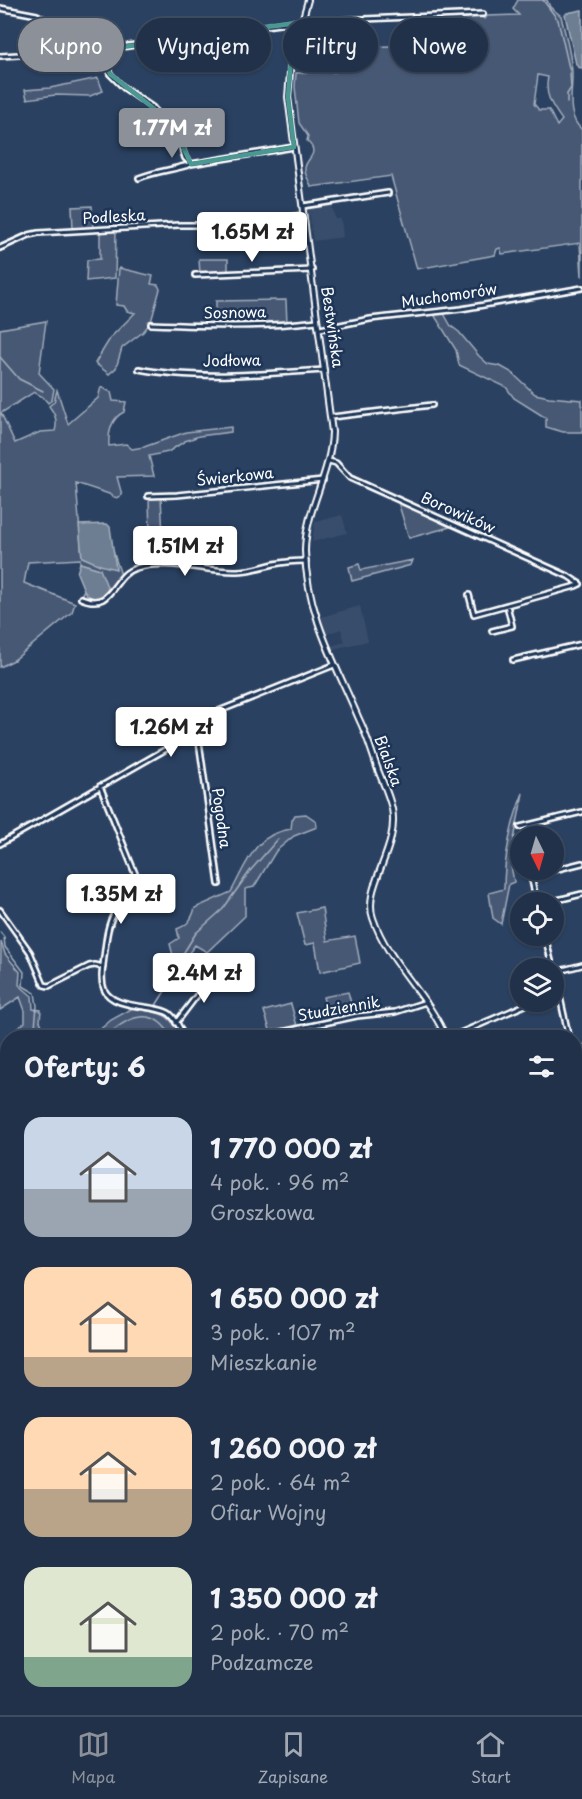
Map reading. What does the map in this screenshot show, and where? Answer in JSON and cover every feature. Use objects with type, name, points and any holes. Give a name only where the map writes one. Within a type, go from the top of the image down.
[{"type":"street","name":"Bestwińska","points":[[304,18],[308,0]]},
{"type":"street","points":[[0,8],[37,15],[42,18]]},
{"type":"street","points":[[378,19],[483,14]]},
{"type":"street","points":[[124,46],[283,24]]},
{"type":"street","points":[[0,56],[18,55]]},
{"type":"street","points":[[109,72],[124,88],[152,107],[179,138],[185,158],[191,164]]},
{"type":"street","name":"Bestwińska","points":[[289,72],[288,97],[294,147],[332,417],[332,441],[324,480]]},
{"type":"street","points":[[138,178],[157,171],[169,171],[191,164],[294,147]]},
{"type":"street","points":[[303,206],[388,193]]},
{"type":"street","name":"Podleska","points":[[0,248],[38,233],[179,225],[228,225],[304,215]]},
{"type":"street","points":[[195,275],[312,270]]},
{"type":"street","name":"Muchomorów","points":[[320,329],[370,319],[461,309],[582,288]]},
{"type":"street","name":"Sosnowa","points":[[151,324],[291,325],[319,321]]},
{"type":"street","name":"Jodłowa","points":[[139,369],[173,374],[325,370]]},
{"type":"street","points":[[332,417],[432,405]]},
{"type":"street","name":"Borowików","points":[[329,461],[336,463],[350,478],[568,576],[581,586]]},
{"type":"street","name":"Świerkowa","points":[[148,496],[324,480]]},
{"type":"street","name":"Bialska","points":[[324,480],[309,522],[306,542],[311,599],[334,665],[362,725],[393,813],[392,838],[372,897],[372,915],[395,960],[427,1002],[443,1030]]},
{"type":"street","points":[[81,598],[97,602],[108,597],[120,578],[137,567],[179,566],[240,571],[285,562],[306,561]]},
{"type":"street","points":[[469,595],[474,614],[581,586]]},
{"type":"street","points":[[492,631],[512,626],[507,605]]},
{"type":"street","points":[[513,660],[582,644]]},
{"type":"street","points":[[0,844],[168,748],[174,743],[181,729],[196,720],[334,665]]},
{"type":"street","name":"Pogodna","points":[[196,720],[219,884]]},
{"type":"street","points":[[100,786],[140,886],[133,897],[116,911],[112,919],[103,967],[104,990],[110,997],[130,1005],[169,1014],[180,1030]]},
{"type":"street","points":[[524,826],[582,812]]},
{"type":"street","points":[[564,867],[582,863]]},
{"type":"street","points":[[564,898],[582,894]]},
{"type":"street","points":[[0,910],[36,962],[44,985],[49,986],[89,966],[103,967]]},
{"type":"street","points":[[564,968],[582,965]]},
{"type":"street","points":[[177,1023],[214,973]]},
{"type":"street","name":"Studziennik","points":[[291,1030],[357,1016],[395,1012],[427,1002]]},
{"type":"street","points":[[467,1030],[510,1011]]},
{"type":"street","points":[[562,1012],[567,1030]]},
{"type":"highlighted area","points":[[303,22],[291,60],[288,97],[294,147],[191,164],[179,138],[152,107],[110,74],[101,50]]},
{"type":"shaded area","points":[[518,0],[547,0],[550,7],[561,16],[571,65],[573,117],[582,130],[582,277],[580,243],[502,254],[500,248],[497,249],[495,255],[417,269],[391,176],[311,187],[305,168],[313,149],[299,123],[295,87],[296,73],[378,72],[378,47],[390,46],[390,72],[488,72],[488,18],[486,18],[487,16],[519,15],[513,9]],"holes":[[[538,75],[548,77],[547,83],[552,105],[562,120],[557,126],[549,110],[539,110],[534,104]]]},
{"type":"shaded area","points":[[582,10],[582,68],[576,64],[565,15]]},
{"type":"shaded area","points":[[98,78],[103,91],[90,96],[55,95],[27,99],[25,90],[50,88]]},
{"type":"shaded area","points":[[332,205],[335,219],[341,219],[343,237],[313,241],[308,208]]},
{"type":"shaded area","points":[[92,206],[93,228],[73,229],[72,207]]},
{"type":"shaded area","points":[[100,231],[116,231],[115,278],[86,281],[87,260],[100,259]]},
{"type":"shaded area","points":[[199,259],[228,259],[228,273],[200,274]]},
{"type":"shaded area","points":[[119,268],[153,276],[151,284],[158,285],[160,289],[151,322],[143,332],[122,348],[116,368],[109,374],[95,363],[111,337],[135,313],[127,311],[124,306],[116,305]]},
{"type":"shaded area","points":[[286,300],[287,324],[216,324],[216,301]]},
{"type":"shaded area","points":[[443,312],[451,326],[479,356],[488,364],[500,366],[511,372],[535,394],[582,400],[582,432],[563,432],[546,427],[546,418],[514,398],[506,387],[459,365],[456,350],[433,313]]},
{"type":"shaded area","points":[[46,321],[39,373],[54,389],[52,400],[48,403],[34,392],[1,413],[15,443],[40,432],[55,431],[55,418],[49,406],[54,402],[57,390],[68,424],[98,398],[101,387],[111,392],[113,401],[126,402],[124,412],[111,426],[109,446],[126,444],[132,449],[186,432],[231,427],[231,432],[199,436],[185,441],[168,452],[149,456],[154,476],[117,477],[122,495],[116,498],[76,483],[82,557],[115,568],[113,551],[121,575],[105,596],[96,601],[81,595],[84,590],[87,595],[100,569],[80,563],[80,559],[28,562],[24,583],[75,603],[72,612],[14,660],[0,667],[0,329]]},
{"type":"shaded area","points":[[149,497],[161,497],[163,536],[150,538]]},
{"type":"shaded area","points":[[398,502],[450,527],[409,538]]},
{"type":"shaded area","points":[[342,515],[347,533],[312,542],[315,522]]},
{"type":"shaded area","points":[[107,524],[110,527],[116,569],[82,557],[79,525]]},
{"type":"shaded area","points":[[413,560],[411,565],[352,581],[349,567],[359,564],[361,570]]},
{"type":"shaded area","points":[[80,563],[100,569],[108,589],[102,596],[93,598],[87,595],[77,573]]},
{"type":"shaded area","points":[[360,606],[368,641],[333,649],[331,646],[345,642],[341,629],[327,634],[321,617]]},
{"type":"shaded area","points":[[523,793],[517,826],[512,826]]},
{"type":"shaded area","points":[[306,814],[316,821],[317,827],[294,836],[276,851],[254,887],[245,889],[245,916],[207,952],[195,945],[178,967],[170,964],[174,959],[170,944],[179,938],[177,929],[189,921],[195,908],[231,892],[247,861],[260,843],[278,832],[291,829],[295,815]]},
{"type":"shaded area","points":[[510,836],[510,880],[514,882],[509,884],[501,924],[493,918],[489,893],[504,889]]},
{"type":"shaded area","points":[[322,908],[327,941],[355,936],[360,963],[320,972],[315,943],[305,945],[297,913]]},
{"type":"shaded area","points":[[1,941],[5,954],[20,972],[19,985],[32,996],[33,1009],[41,1010],[40,1021],[44,1029],[49,1030],[16,1030],[25,1022],[25,1011],[20,997],[0,1010]]},
{"type":"shaded area","points":[[348,992],[354,1014],[329,1020],[323,997]]},
{"type":"shaded area","points":[[291,1004],[297,1026],[270,1030],[264,1011]]},
{"type":"shaded area","points":[[133,1008],[163,1015],[178,1030],[99,1030],[111,1020]]},
{"type":"waterway","points":[[543,0],[558,20],[570,72],[571,88],[567,94],[567,103]]},
{"type":"waterway","points":[[0,357],[19,379],[43,391]]},
{"type":"waterway","points":[[155,1007],[196,933],[223,909],[250,871],[278,839]]},
{"type":"waterway","points":[[0,932],[4,937],[5,947],[24,972],[23,986],[35,993],[37,1006],[35,1027],[37,1030]]},
{"type":"waterway","points":[[113,1030],[131,1019],[140,1017],[149,1017],[167,1030]]}]
